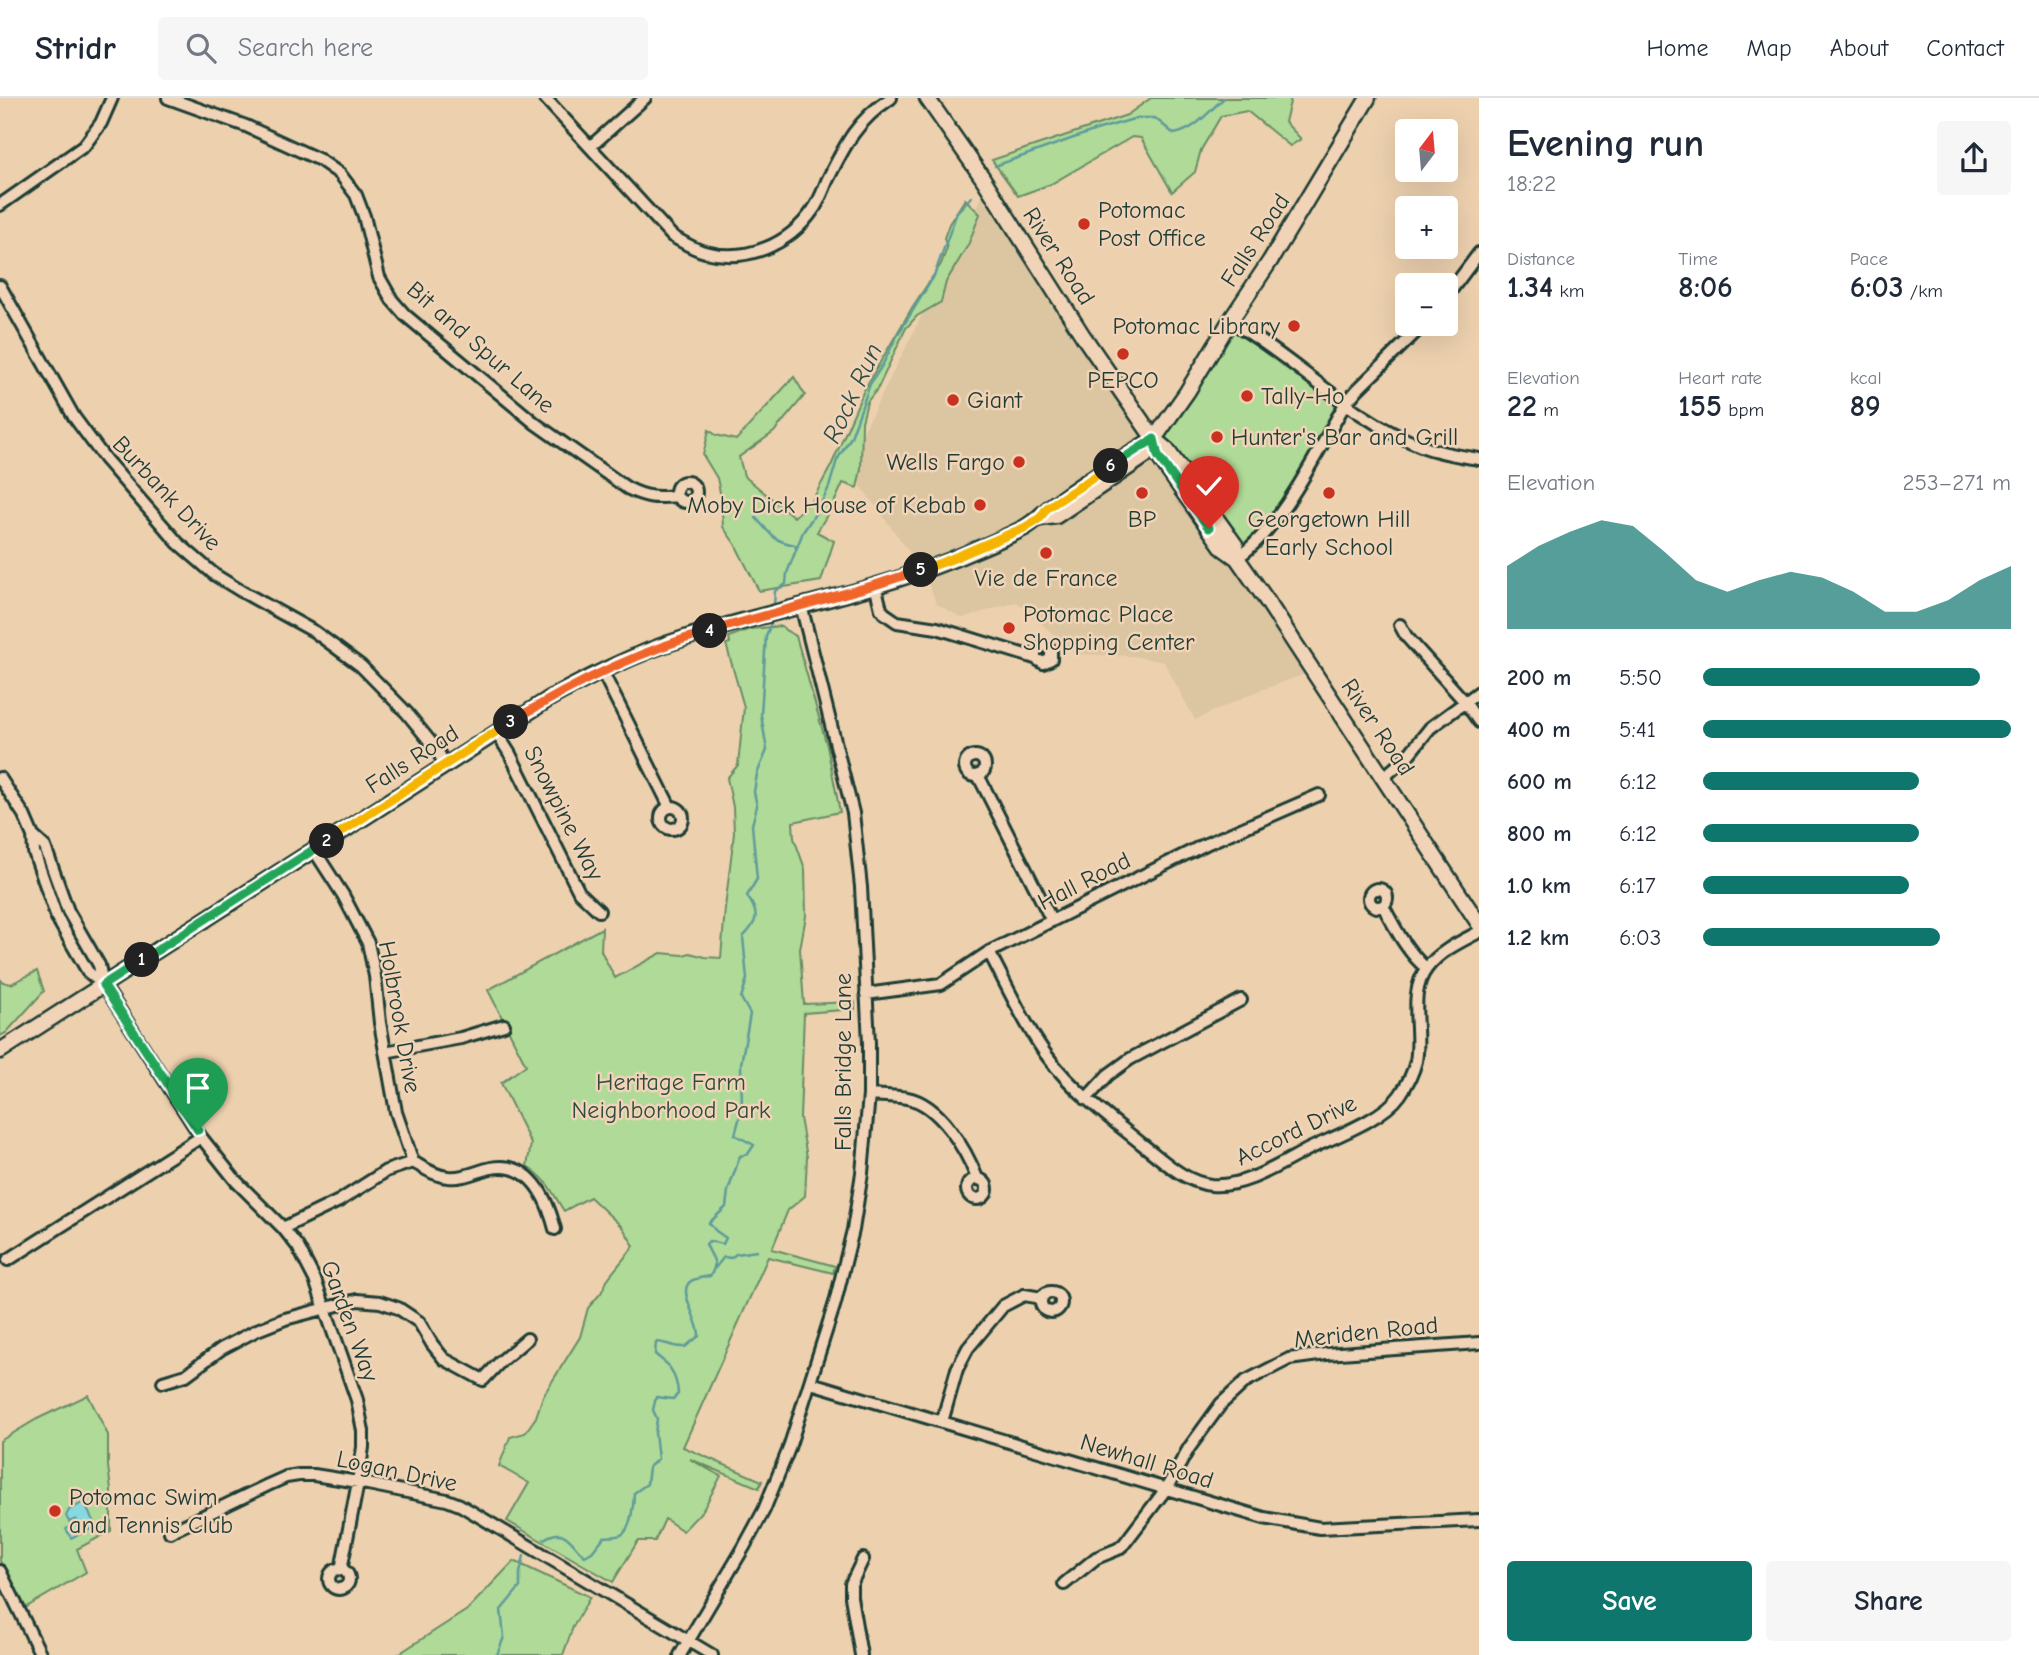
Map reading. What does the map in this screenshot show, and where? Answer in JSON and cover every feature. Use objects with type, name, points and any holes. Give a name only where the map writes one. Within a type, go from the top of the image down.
[{"type":"main road","name":"River Road","points":[[927,98],[1154,439],[1158,456],[1223,548],[1237,558],[1479,923]]},
{"type":"main road","name":"Falls Road","points":[[0,1051],[552,697],[642,653],[682,639],[875,585],[949,560],[1024,528],[1040,518],[1047,508],[1058,500],[1154,439],[1277,250],[1368,98]]},
{"type":"street","points":[[0,205],[84,146],[102,123],[112,98]]},
{"type":"street","name":"Bit and Spur Lane","points":[[168,98],[246,126],[320,160],[340,174],[356,195],[366,222],[379,277],[391,300],[405,315],[536,424],[627,488],[653,498],[677,496]]},
{"type":"street","points":[[545,98],[672,236],[703,252],[717,254],[749,254],[768,248],[797,229],[814,209],[843,149],[859,124],[891,98]]},
{"type":"street","points":[[590,147],[645,98]]},
{"type":"street","points":[[1458,281],[1479,253]]},
{"type":"street","name":"Burbank Drive","points":[[0,286],[74,417],[104,459],[178,543],[215,575],[314,632],[361,666],[407,713],[437,750],[445,765]]},
{"type":"street","points":[[1230,321],[1345,404],[1389,431],[1422,446],[1479,459]]},
{"type":"street","points":[[1237,558],[1253,547],[1272,524],[1345,404],[1412,336]]},
{"type":"street","points":[[875,585],[881,609],[897,622],[937,628],[1035,658]]},
{"type":"street","name":"Falls Bridge Lane","points":[[680,1655],[764,1510],[788,1451],[835,1303],[853,1230],[862,1173],[869,1095],[869,1042],[861,887],[853,813],[801,606]]},
{"type":"street","points":[[1400,625],[1406,636],[1465,702],[1479,723]]},
{"type":"street","points":[[602,671],[670,807]]},
{"type":"street","points":[[1384,776],[1406,758],[1430,728],[1479,692]]},
{"type":"street","name":"Snowpine Way","points":[[496,732],[510,754],[579,892],[599,911]]},
{"type":"street","points":[[978,775],[1052,921]]},
{"type":"street","name":"Garden Way","points":[[0,778],[24,815],[33,836],[34,852],[57,918],[88,972],[103,985],[201,1137],[236,1181],[282,1228],[307,1262],[361,1417],[363,1447],[341,1570]]},
{"type":"street","name":"Hall Road","points":[[866,994],[941,984],[989,952],[1206,844],[1320,795]]},
{"type":"street","name":"Holbrook Drive","points":[[314,850],[343,894],[368,943],[396,1112],[413,1162]]},
{"type":"street","points":[[1383,906],[1406,947],[1426,968],[1446,949],[1479,932]]},
{"type":"street","name":"Accord Drive","points":[[989,952],[1037,1042],[1060,1072],[1086,1099],[1172,1168],[1192,1180],[1211,1185],[1235,1183],[1267,1171],[1369,1119],[1398,1098],[1415,1062],[1416,995],[1426,968]]},
{"type":"street","points":[[1086,1099],[1108,1075],[1130,1059],[1241,1000]]},
{"type":"street","points":[[385,1052],[461,1038],[503,1025]]},
{"type":"street","points":[[869,1095],[909,1098],[933,1111],[971,1161],[977,1178]]},
{"type":"street","points":[[8,1260],[201,1137]]},
{"type":"street","points":[[282,1228],[338,1201],[386,1171],[413,1162],[448,1178],[496,1168],[509,1168],[520,1173],[530,1179],[542,1194],[549,1205],[555,1228]]},
{"type":"street","points":[[942,1422],[962,1358],[987,1323],[1003,1306],[1024,1294],[1042,1298]]},
{"type":"street","points":[[163,1382],[186,1376],[221,1349],[257,1330],[285,1319],[357,1300],[380,1302],[398,1308],[419,1322],[432,1345],[444,1359],[483,1380],[527,1339]]},
{"type":"street","name":"Meriden Road","points":[[1064,1584],[1096,1558],[1124,1545],[1166,1489],[1189,1448],[1221,1404],[1246,1381],[1289,1359],[1479,1343]]},
{"type":"street","name":"Newhall Road","points":[[811,1382],[1264,1518],[1320,1528],[1479,1521]]},
{"type":"street","name":"Logan Drive","points":[[170,1532],[286,1477],[314,1475],[447,1500],[460,1505],[712,1655]]},
{"type":"street","points":[[861,1655],[851,1584],[863,1559]]},
{"type":"street","points":[[0,1571],[41,1655]]},
{"type":"shaded area","points":[[987,186],[1313,671],[1253,693],[1195,720],[1164,662],[1133,656],[1075,654],[1017,602],[962,618],[937,604],[922,569],[846,466]]},
{"type":"green space","points":[[1151,98],[1291,98],[1285,122],[1301,139],[1290,146],[1247,111],[1221,116],[1201,150],[1195,172],[1172,192],[1141,138],[1132,137],[1051,184],[1018,196],[992,160],[1127,115]]},
{"type":"green space","points":[[965,199],[980,214],[968,245],[946,282],[941,302],[917,316],[906,328],[878,388],[867,402],[862,422],[861,469],[857,488],[843,483],[817,532],[834,541],[821,581],[759,591],[735,544],[723,527],[717,478],[703,455],[709,430],[716,435],[736,440],[794,377],[805,395],[774,432],[739,457],[744,476],[794,517],[813,499],[831,466],[864,390],[941,264],[947,248],[944,238],[949,224]]},
{"type":"green space","points":[[1230,321],[1345,404],[1294,491],[1237,558],[1154,439]]},
{"type":"green space","name":"Heritage Farm Neighborhood Park","points":[[782,626],[796,636],[827,746],[840,812],[793,822],[794,838],[805,869],[806,916],[800,949],[804,1004],[855,1002],[855,1009],[804,1013],[800,1118],[807,1157],[805,1196],[788,1210],[772,1249],[835,1266],[833,1273],[768,1257],[683,1447],[762,1481],[759,1488],[690,1459],[721,1476],[703,1510],[683,1531],[665,1519],[655,1541],[638,1541],[613,1582],[507,1521],[529,1483],[499,1466],[510,1437],[525,1433],[536,1417],[543,1396],[580,1337],[588,1308],[634,1246],[623,1228],[590,1197],[564,1211],[544,1181],[527,1166],[531,1144],[501,1083],[526,1065],[488,990],[602,928],[601,951],[615,978],[661,953],[690,953],[721,958],[734,833],[733,807],[727,778],[738,765],[744,707],[726,644],[730,643],[729,637],[750,629]]},
{"type":"green space","points":[[37,971],[44,991],[6,1033],[0,1036],[0,979],[11,984]]},
{"type":"green space","name":"Potomac Swim and Tennis Club","points":[[88,1395],[108,1435],[111,1531],[77,1549],[86,1572],[23,1609],[0,1561],[0,1441],[37,1419]]},
{"type":"green space","points":[[514,1561],[590,1597],[573,1627],[563,1655],[397,1655],[467,1610]]},
{"type":"water","points":[[84,1502],[96,1527],[71,1538],[66,1529],[78,1522],[76,1519],[69,1522],[66,1516],[69,1510]]},
{"type":"waterway","name":"Rock Run","points":[[995,166],[1137,118],[1155,118],[1174,134],[1182,132],[1201,120],[1224,98]]},
{"type":"waterway","name":"Rock Run","points":[[774,606],[775,591],[786,584],[787,573],[803,532],[829,487],[837,460],[851,437],[870,384],[934,276],[957,212],[971,197]]},
{"type":"waterway","points":[[756,518],[772,536],[795,545],[796,548]]},
{"type":"waterway","name":"Rock Run","points":[[544,1539],[552,1535],[563,1535],[585,1556],[592,1552],[604,1537],[621,1535],[627,1528],[634,1493],[647,1484],[649,1467],[658,1459],[655,1433],[657,1419],[653,1410],[656,1397],[673,1399],[678,1394],[670,1368],[655,1354],[656,1342],[685,1347],[699,1336],[686,1290],[693,1280],[710,1276],[713,1271],[714,1260],[706,1244],[709,1241],[723,1244],[726,1238],[709,1223],[726,1207],[728,1191],[740,1156],[748,1154],[754,1145],[735,1135],[742,1108],[741,1064],[750,1014],[741,998],[747,979],[743,937],[756,918],[747,896],[757,879],[752,825],[757,806],[754,792],[757,774],[767,750],[761,715],[766,636],[771,623]]},
{"type":"waterway","points":[[715,1268],[724,1257],[731,1258],[736,1254],[757,1251]]},
{"type":"waterway","name":"Rock Run","points":[[497,1655],[504,1637],[501,1610],[520,1587],[524,1556]]},
{"type":"place","name":"Potomac Post Office","points":[[1084,224]]},
{"type":"place","name":"Potomac Library","points":[[1294,326]]},
{"type":"place","name":"PEPCO","points":[[1123,354]]},
{"type":"place","name":"Tally-Ho","points":[[1247,396]]},
{"type":"place","name":"Giant","points":[[953,400]]},
{"type":"place","name":"Hunter's Bar and Grill","points":[[1217,437]]},
{"type":"place","name":"Wells Fargo","points":[[1019,462]]},
{"type":"place","name":"BP","points":[[1142,493]]},
{"type":"place","name":"Georgetown Hill Early School","points":[[1329,493]]},
{"type":"place","name":"Moby Dick House of Kebab","points":[[980,505]]},
{"type":"place","name":"Vie de France","points":[[1046,553]]},
{"type":"place","name":"Potomac Place Shopping Center","points":[[1009,628]]},
{"type":"place","name":"Potomac Swim and Tennis Club","points":[[55,1511]]},
{"type":"route","points":[[198,1130],[103,985],[552,697],[642,653],[682,639],[875,585],[957,557],[1024,528],[1040,518],[1047,508],[1154,439],[1158,456],[1209,528]]}]
